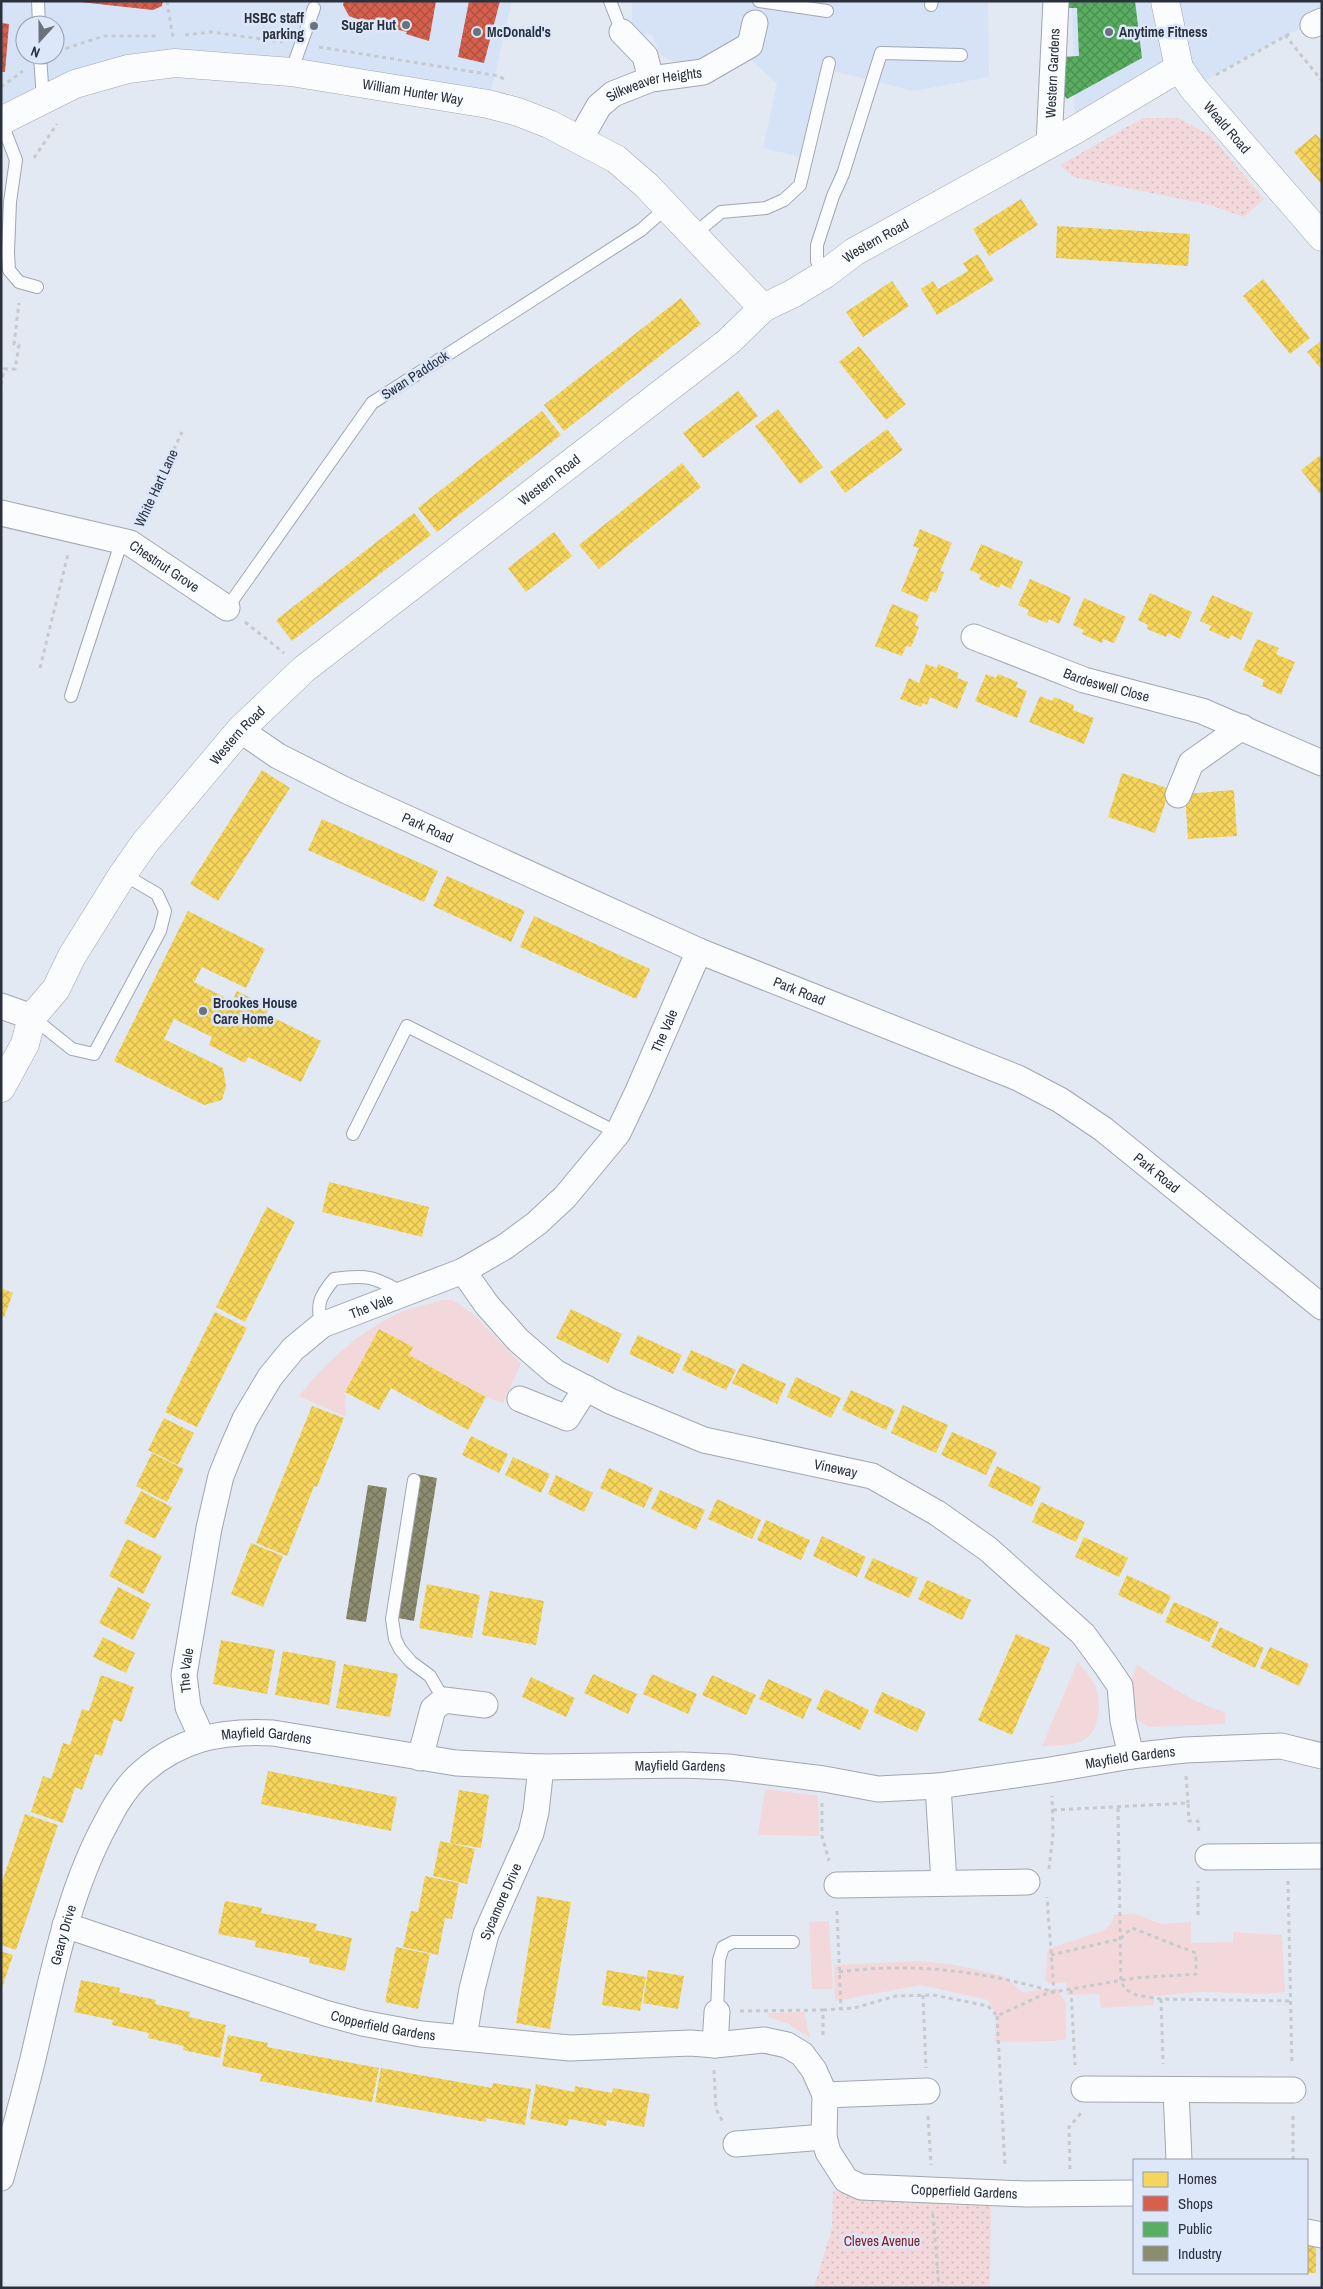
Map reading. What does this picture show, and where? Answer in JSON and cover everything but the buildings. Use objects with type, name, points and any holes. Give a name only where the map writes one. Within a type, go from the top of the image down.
[{"type":"street","name":"Western Gardens","points":[[1050,144],[1056,1]]},
{"type":"street","name":"Weald Road","points":[[1164,1],[1186,78],[1322,237]]},
{"type":"street","name":"Silkweaver Heights","points":[[580,139],[599,106],[613,94],[651,79],[703,72],[750,45],[757,8]]},
{"type":"street","points":[[622,32],[645,56],[651,79]]},
{"type":"street","name":"William Hunter Way","points":[[1,121],[51,110],[75,84],[128,69],[175,63],[291,72],[488,104],[518,112],[580,139],[616,159],[646,185],[763,308]]},
{"type":"street","name":"Western Road","points":[[32,1018],[56,990],[72,956],[123,874],[150,837],[240,730],[304,668],[728,342],[763,308],[792,294],[825,274],[854,252],[1050,144],[1186,78]]},
{"type":"street","name":"Chestnut Grove","points":[[1,512],[126,541],[227,608]]},
{"type":"street","name":"Bardeswell Close","points":[[974,637],[1084,680],[1202,711],[1322,763]]},
{"type":"street","points":[[1178,795],[1191,763],[1242,727]]},
{"type":"street","name":"Park Road","points":[[240,730],[278,756],[347,791],[699,951],[1018,1078],[1060,1100],[1103,1130],[1322,1307]]},
{"type":"street","name":"The Vale","points":[[202,1738],[188,1707],[184,1675],[209,1528],[222,1476],[245,1419],[270,1377],[293,1348],[322,1325],[463,1271],[506,1246],[537,1223],[565,1197],[618,1133],[699,951]]},
{"type":"street","points":[[1,1006],[32,1018],[26,1044],[1,1088]]},
{"type":"street","name":"Vineway","points":[[463,1271],[487,1305],[518,1340],[555,1372],[610,1401],[704,1440],[872,1476],[937,1513],[988,1549],[1084,1634],[1120,1686],[1123,1722],[1131,1756]]},
{"type":"street","points":[[520,1399],[567,1418],[586,1388]]},
{"type":"street","points":[[420,1758],[433,1708],[444,1700],[485,1705]]},
{"type":"street","name":"Mayfield Gardens","points":[[202,1738],[250,1732],[273,1733],[420,1758],[495,1766],[683,1765],[728,1767],[824,1779],[878,1789],[938,1786],[1131,1756],[1185,1750],[1281,1746],[1322,1756]]},
{"type":"street","name":"Geary Drive","points":[[1,2178],[24,2098],[65,1925],[97,1839],[116,1803],[136,1778],[157,1760],[183,1744],[202,1738]]},
{"type":"street","name":"Sycamore Drive","points":[[464,2037],[472,1989],[486,1934],[531,1833],[536,1812],[541,1767]]},
{"type":"street","points":[[938,1786],[944,1883]]},
{"type":"street","points":[[1203,1857],[1288,1858],[1322,1855]]},
{"type":"street","points":[[837,1885],[1036,1881]]},
{"type":"street","name":"Copperfield Gardens","points":[[65,1925],[324,2013],[362,2023],[421,2034],[570,2048],[691,2043],[714,2044],[764,2040],[787,2044],[802,2054],[814,2070],[826,2095],[824,2137],[828,2152],[846,2180],[861,2187],[1071,2194],[1133,2193]]},
{"type":"street","points":[[714,2044],[717,2012]]},
{"type":"street","points":[[1084,2089],[1293,2090]]},
{"type":"street","points":[[1170,2090],[1179,2159]]},
{"type":"street","points":[[826,2095],[927,2091]]},
{"type":"street","points":[[736,2144],[824,2137]]},
{"type":"street","points":[[1308,2232],[1322,2235]]},
{"type":"lane","points":[[38,1],[39,15]]},
{"type":"lane","points":[[610,1],[622,32]]},
{"type":"lane","points":[[291,72],[314,8]]},
{"type":"lane","points":[[757,8],[827,11]]},
{"type":"lane","points":[[825,274],[817,261],[817,245],[833,196],[843,174],[881,53],[961,55]]},
{"type":"lane","points":[[693,235],[720,212],[766,208],[784,200],[800,184],[829,63]]},
{"type":"lane","points":[[42,65],[51,110]]},
{"type":"lane","name":"William Hunter Way","points":[[1,121],[16,160],[10,202],[9,270],[20,282],[37,286]]},
{"type":"lane","name":"Swan Paddock","points":[[227,608],[372,403],[641,230],[666,208]]},
{"type":"lane","points":[[71,696],[126,541]]},
{"type":"lane","points":[[32,1018],[72,1049],[94,1054],[160,931],[165,911],[157,894],[123,874]]},
{"type":"lane","points":[[353,1134],[407,1026],[618,1133]]},
{"type":"lane","points":[[322,1325],[319,1314],[321,1295],[334,1279],[355,1276],[378,1279],[403,1294]]},
{"type":"lane","points":[[414,1480],[392,1619],[395,1639],[400,1649],[411,1662],[430,1676],[444,1700]]},
{"type":"lane","points":[[717,2012],[719,1960],[723,1947],[733,1942],[793,1942]]},
{"type":"path","points":[[65,49],[104,36],[172,36],[167,1]]},
{"type":"path","points":[[1186,78],[1317,23]]},
{"type":"path","points":[[1285,35],[1322,81]]},
{"type":"path","points":[[16,160],[34,158],[51,110]]},
{"type":"path","points":[[1,385],[4,369],[14,369],[19,345],[14,344],[19,303]]},
{"type":"path","name":"White Hart Lane","points":[[126,541],[182,432]]},
{"type":"path","points":[[40,668],[74,529]]},
{"type":"path","points":[[227,608],[304,668]]},
{"type":"path","points":[[1050,1770],[1053,1810],[1051,1859],[1036,1881],[1051,1954],[1054,1992]]},
{"type":"path","points":[[824,1779],[822,1836],[837,1885],[841,2010]]},
{"type":"path","points":[[1053,1810],[1188,1803],[1189,1821],[1198,1821],[1203,1857],[1198,1915]]},
{"type":"path","points":[[1118,1808],[1121,1981],[1125,1989],[1136,1995],[1161,1999],[1291,2001]]},
{"type":"path","points":[[1288,1858],[1293,2159]]},
{"type":"path","points":[[997,2016],[1054,1992],[1135,1978],[1196,1974],[1196,1953],[1132,1928],[1120,1939],[1051,1954]]},
{"type":"path","points":[[840,1972],[870,1968],[925,1968],[966,1972],[1054,1992]]},
{"type":"path","points":[[1070,1990],[1076,2066],[1084,2089],[1081,2114],[1069,2127],[1071,2194]]},
{"type":"path","points":[[823,2010],[854,2008],[896,1996],[933,1995],[988,2006],[997,2016],[1005,2146]]},
{"type":"path","points":[[1161,1999],[1170,2090]]},
{"type":"path","points":[[714,2044],[716,2109],[736,2144]]},
{"type":"path","points":[[931,2190],[939,2288]]},
{"type":"shaded area","points":[[1,1],[512,1],[488,104],[403,90],[135,73],[1,121]]},
{"type":"shaded area","points":[[632,1],[988,1],[989,77],[914,91],[821,68],[801,157],[763,148],[777,84],[733,43],[700,61],[681,66],[661,55],[651,34],[632,34]]},
{"type":"shaded area","points":[[1072,1],[1322,1],[1322,21],[1285,35],[1193,88],[1179,68],[1075,130]]},
{"type":"green space","points":[[1143,118],[1178,118],[1211,136],[1264,199],[1244,217],[1210,205],[1073,177],[1060,165]]},
{"type":"green space","points":[[442,1300],[453,1300],[473,1314],[521,1364],[503,1403],[486,1397],[409,1355],[412,1347],[380,1329],[345,1392],[346,1417],[299,1396],[331,1360],[368,1331],[400,1313]]},
{"type":"green space","points":[[1078,1661],[1097,1690],[1099,1705],[1097,1722],[1090,1735],[1084,1740],[1063,1745],[1042,1746]]},
{"type":"green space","points":[[1137,1665],[1202,1704],[1226,1713],[1225,1724],[1148,1727],[1135,1718],[1130,1706],[1128,1690]]},
{"type":"green space","points":[[765,1789],[818,1796],[819,1836],[758,1835]]},
{"type":"green space","points":[[1136,1914],[1161,1924],[1191,1922],[1191,1943],[1233,1942],[1233,1932],[1282,1935],[1285,1992],[1266,1994],[1201,1992],[1154,1996],[1154,2005],[1101,2008],[1099,1994],[1067,1995],[1066,1982],[1049,1984],[1045,1980],[1048,1949],[1105,1930],[1111,1924],[1114,1915]]},
{"type":"green space","points":[[829,1921],[833,1989],[812,1989],[809,1922]]},
{"type":"green space","points":[[917,1961],[951,1964],[1004,1976],[1022,1992],[1057,1988],[1066,2004],[1066,2039],[1055,2041],[994,2042],[997,2016],[988,2000],[921,1985],[835,2001],[834,1965]]},
{"type":"green space","points":[[804,2012],[810,2038],[789,2024],[769,2017],[768,2013]]},
{"type":"green space","name":"Cleves Avenue","points":[[833,2191],[991,2200],[990,2288],[814,2288],[832,2228]]},
{"type":"place","name":"Sugar Hut","points":[[406,25]]},
{"type":"place","name":"HSBC staff parking","points":[[314,26]]},
{"type":"place","name":"McDonald's","points":[[477,32]]},
{"type":"place","name":"Anytime Fitness","points":[[1109,32]]},
{"type":"place","name":"Brookes House Care Home","points":[[203,1011]]}]
